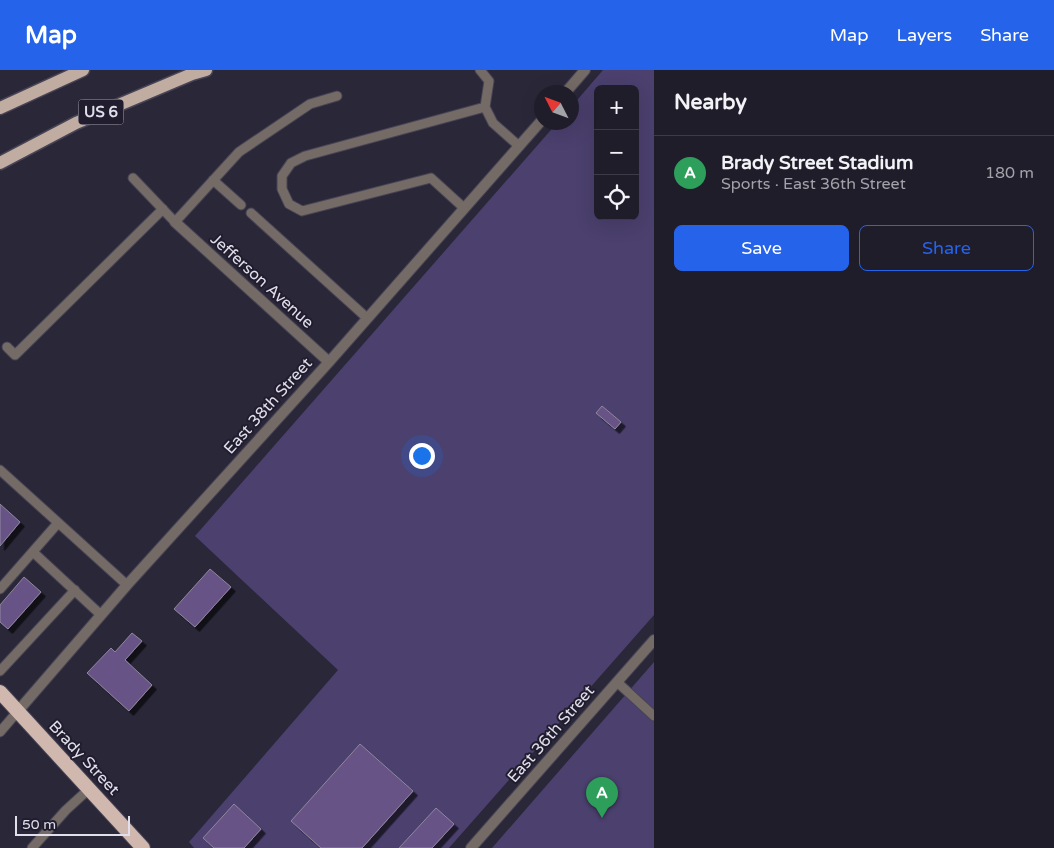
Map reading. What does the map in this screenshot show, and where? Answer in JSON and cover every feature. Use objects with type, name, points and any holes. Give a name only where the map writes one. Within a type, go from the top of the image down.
[{"type":"highway","name":"Brady Street","points":[[0,692],[143,848]]},
{"type":"main road","points":[[0,108],[81,70]]},
{"type":"main road","name":"US 6","points":[[0,163],[76,123],[206,70]]},
{"type":"street","points":[[572,85],[586,70]]},
{"type":"street","name":"East 38th Street","points":[[18,711],[127,585],[329,362],[534,129]]},
{"type":"street","name":"Jefferson Avenue","points":[[175,222],[329,362]]},
{"type":"street","name":"East 36th Street","points":[[471,848],[654,640]]},
{"type":"lane","points":[[480,70],[489,81],[485,107],[493,123],[519,146]]},
{"type":"lane","points":[[133,178],[175,222],[246,146],[310,104],[337,96]]},
{"type":"lane","points":[[464,208],[431,178],[302,210],[289,204],[282,189],[282,176],[291,163],[305,156],[485,107]]},
{"type":"lane","points":[[213,180],[241,204]]},
{"type":"lane","points":[[7,347],[15,355],[163,209]]},
{"type":"lane","points":[[251,213],[367,318]]},
{"type":"lane","points":[[0,470],[127,585]]},
{"type":"lane","points":[[0,589],[58,523]]},
{"type":"lane","points":[[33,552],[101,615]]},
{"type":"lane","points":[[0,671],[75,590]]},
{"type":"lane","points":[[616,682],[654,716]]},
{"type":"lane","points":[[0,732],[18,711]]},
{"type":"lane","points":[[32,848],[66,810],[89,789]]},
{"type":"shaded area","points":[[603,70],[654,70],[654,615],[449,848],[194,848],[189,842],[338,670],[195,536],[551,130],[579,130],[579,98]]},
{"type":"shaded area","points":[[654,662],[654,848],[492,848]]},
{"type":"building","points":[[602,406],[621,422],[615,429],[596,413]]},
{"type":"building","points":[[0,504],[20,522],[0,546]]},
{"type":"building","points":[[210,569],[231,587],[195,627],[174,609]]},
{"type":"building","points":[[24,577],[41,592],[8,629],[0,622],[0,605]]},
{"type":"building","points":[[132,633],[142,641],[125,660],[152,685],[129,711],[87,673],[111,648],[115,652]]},
{"type":"building","points":[[360,744],[413,791],[362,848],[321,848],[291,821]]},
{"type":"building","points":[[234,804],[261,829],[244,848],[214,848],[203,838]]},
{"type":"building","points":[[436,808],[454,824],[432,848],[399,848]]},
{"type":"place","name":"Brady Street Stadium","points":[[602,818]]}]
